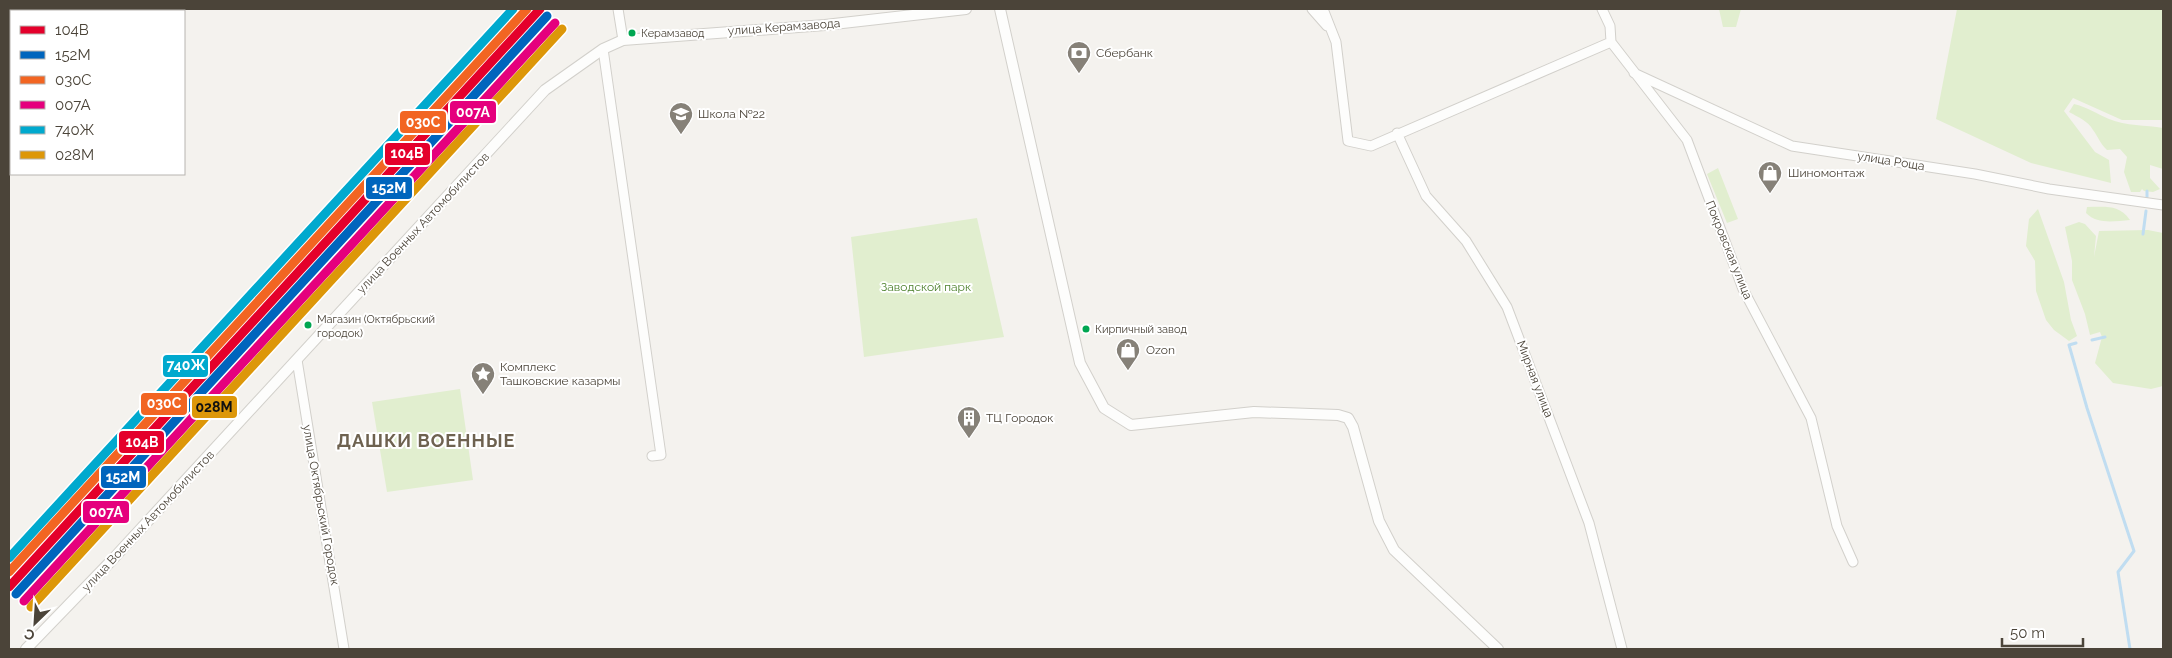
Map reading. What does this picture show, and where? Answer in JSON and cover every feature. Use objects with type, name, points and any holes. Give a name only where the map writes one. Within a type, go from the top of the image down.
[{"type":"street","points":[[618,9],[623,40]]},
{"type":"street","name":"улица Керамзавода","points":[[602,49],[623,40],[824,25],[966,9]]},
{"type":"street","points":[[1000,9],[1080,363],[1104,408],[1131,425],[1254,412],[1338,415],[1348,418],[1379,520],[1394,550],[1498,649]]},
{"type":"street","points":[[1312,9],[1333,34]]},
{"type":"street","points":[[1323,9],[1336,42],[1348,141],[1371,146],[1397,133],[1611,42]]},
{"type":"street","name":"Покровская улица","points":[[1602,9],[1610,26],[1611,42],[1632,72],[1687,140],[1743,289],[1811,418],[1837,526],[1852,562]]},
{"type":"street","points":[[602,49],[661,455],[652,456]]},
{"type":"street","name":"улица Военных Автомобилистов","points":[[26,649],[297,360],[545,90],[602,49]]},
{"type":"street","name":"улица Роща","points":[[1632,72],[1792,146],[2163,205]]},
{"type":"street","name":"Мирная улица","points":[[1397,133],[1426,196],[1466,241],[1508,307],[1589,523],[1622,649]]},
{"type":"street","name":"улица Октябрьский Городок","points":[[297,360],[344,649]]},
{"type":"green space","points":[[1719,9],[1741,9],[1736,27],[1723,27]]},
{"type":"green space","points":[[1957,9],[2163,9],[2163,120],[2122,120],[2073,98],[2064,111],[2095,152],[2109,160],[2111,183],[2031,163],[1936,119]]},
{"type":"green space","points":[[2074,104],[2116,121],[2163,128],[2163,169],[2150,165],[2150,178],[2160,189],[2153,192],[2142,189],[2140,192],[2131,192],[2124,172],[2127,157],[2120,149],[2107,150],[2088,124],[2069,112]]},
{"type":"green space","points":[[1718,168],[1738,219],[1727,223],[1707,174]]},
{"type":"green space","points":[[2087,207],[2116,209],[2121,211],[2130,220],[2101,221],[2086,213]]},
{"type":"green space","points":[[2038,209],[2064,282],[2071,320],[2077,336],[2069,341],[2054,330],[2046,320],[2036,291],[2035,261],[2026,246],[2029,219]]},
{"type":"green space","name":"Заводской парк","points":[[977,218],[1004,337],[864,357],[851,237]]},
{"type":"green space","points":[[2079,222],[2085,224],[2096,236],[2094,257],[2099,231],[2148,230],[2163,233],[2163,386],[2151,389],[2113,383],[2095,363],[2102,337],[2100,332],[2090,335],[2085,314],[2072,280],[2072,261],[2065,227]]},
{"type":"green space","points":[[460,389],[473,480],[387,492],[372,402]]},
{"type":"waterway","points":[[2147,191],[2147,197]]},
{"type":"waterway","points":[[2143,234],[2146,211]]},
{"type":"waterway","points":[[2092,340],[2105,337]]},
{"type":"waterway","points":[[2076,343],[2069,345],[2087,408],[2134,551],[2118,572],[2130,649]]},
{"type":"transit line","name":"740Ж","points":[[9,558],[513,9]]},
{"type":"transit line","name":"030C","points":[[9,572],[527,9]]},
{"type":"transit line","name":"104В","points":[[9,587],[540,9]]},
{"type":"transit line","name":"152М","points":[[16,594],[547,16]]},
{"type":"transit line","name":"007А","points":[[24,601],[555,23]]},
{"type":"transit line","name":"028М","points":[[31,607],[562,29]]},
{"type":"place","name":"Керамзавод","points":[[632,33]]},
{"type":"place","name":"Сбербанк","points":[[1079,74]]},
{"type":"place","name":"Школа №22","points":[[681,135]]},
{"type":"place","name":"Шиномонтаж","points":[[1770,194]]},
{"type":"place","name":"Магазин (Октябрьский городок)","points":[[308,325]]},
{"type":"place","name":"Кирпичный завод","points":[[1086,329]]},
{"type":"place","name":"Ozon","points":[[1128,371]]},
{"type":"place","name":"Комплекс Ташковские казармы","points":[[483,395]]},
{"type":"place","name":"ТЦ Городок","points":[[969,439]]},
{"type":"district","name":"ДАШКИ ВОЕННЫЕ","points":[[426,440]]}]
